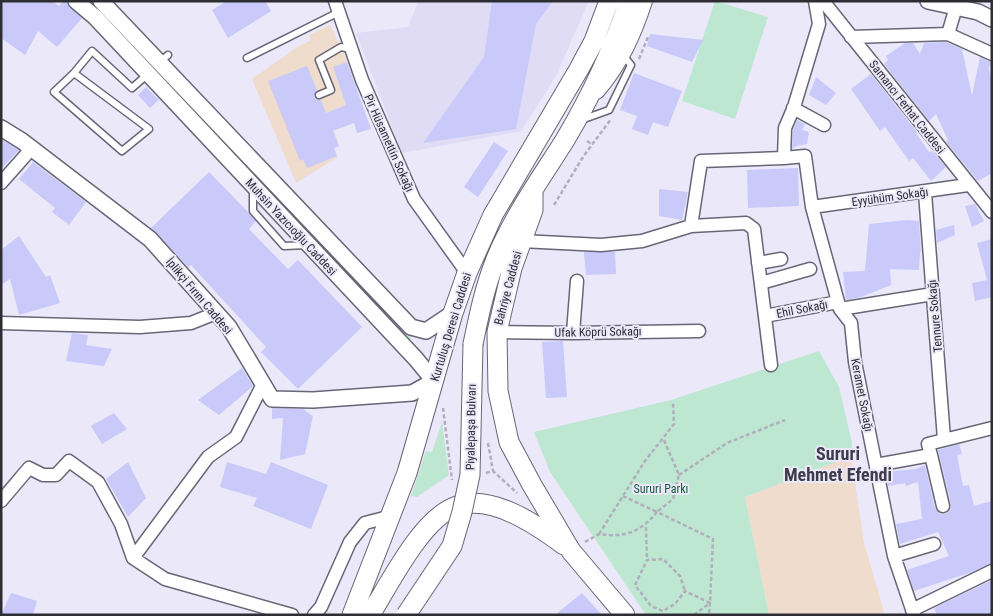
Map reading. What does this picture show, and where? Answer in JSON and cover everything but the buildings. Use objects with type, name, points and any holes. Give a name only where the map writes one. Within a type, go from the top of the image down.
[{"type":"main road","name":"Kurtuluş Deresi Caddesi","points":[[352,615],[392,516],[453,313],[467,273],[494,214],[579,70],[594,41],[609,1]]},
{"type":"main road","name":"Kurtuluş Deresi Caddesi","points":[[473,344],[483,300],[496,258],[516,218],[576,122],[614,44],[629,1]]},
{"type":"main road","points":[[584,104],[612,71],[622,54],[632,34],[643,1]]},
{"type":"main road","name":"Bahriye Caddesi","points":[[533,191],[533,210],[512,268],[497,332],[498,391],[509,442],[571,550],[625,615]]},
{"type":"main road","name":"Piyalepaşa Bulvarı","points":[[406,615],[452,546],[462,512],[470,475],[473,344]]},
{"type":"main road","name":"Bahriye Caddesi","points":[[370,615],[409,550],[433,522],[457,506],[484,504],[514,513],[534,523],[571,550]]},
{"type":"street","name":"Muhsin Yazıcıoğlu Caddesi","points":[[76,1],[95,17],[434,381]]},
{"type":"street","name":"Muhsin Yazıcıoğlu Caddesi","points":[[101,1],[164,58],[268,176],[411,327]]},
{"type":"street","points":[[691,226],[701,161],[784,158],[785,128],[794,107],[819,24],[815,1]]},
{"type":"street","name":"Samancı Ferhat Caddesi","points":[[824,1],[968,185],[992,212]]},
{"type":"street","points":[[928,1],[978,12],[992,19]]},
{"type":"street","name":"Pir Hüsamettin Sokağı","points":[[337,7],[362,80],[414,199],[467,273]]},
{"type":"street","points":[[948,34],[956,7]]},
{"type":"street","points":[[851,37],[948,34],[992,54]]},
{"type":"street","points":[[148,74],[164,58]]},
{"type":"street","points":[[794,107],[824,125]]},
{"type":"street","name":"İplikçi Fırını Caddesi","points":[[1,128],[32,148],[150,239],[229,328],[272,399],[313,400],[412,393],[434,381]]},
{"type":"street","points":[[1,183],[32,148]]},
{"type":"street","name":"Keramet Sokağı","points":[[784,158],[805,156],[812,207],[839,306],[852,323],[855,362],[894,556],[913,612]]},
{"type":"street","points":[[254,187],[268,176]]},
{"type":"street","name":"Eyyühüm Sokağı","points":[[812,207],[925,193],[968,185]]},
{"type":"street","name":"Tennure Sokağı","points":[[925,193],[944,439]]},
{"type":"street","points":[[521,241],[601,245],[642,241],[691,226],[746,223],[754,229],[771,366]]},
{"type":"street","points":[[308,245],[321,232]]},
{"type":"street","points":[[758,263],[781,259]]},
{"type":"street","points":[[761,283],[810,269]]},
{"type":"street","points":[[572,333],[577,281]]},
{"type":"street","name":"Ehil Sokağı","points":[[765,316],[933,294]]},
{"type":"street","points":[[1,323],[140,327],[191,323],[216,313]]},
{"type":"street","points":[[411,327],[426,331],[453,313]]},
{"type":"street","points":[[401,345],[408,346],[415,342],[416,334],[411,327]]},
{"type":"street","name":"Ufak Köprü Sokağı","points":[[497,332],[698,331]]},
{"type":"street","points":[[132,558],[208,457],[236,437],[263,384]]},
{"type":"street","points":[[944,506],[928,444],[992,428]]},
{"type":"street","points":[[876,464],[931,455]]},
{"type":"street","points":[[1,501],[29,468],[43,475],[56,475],[69,461],[98,482],[121,524],[132,558],[166,579],[292,615]]},
{"type":"street","points":[[314,615],[321,607],[350,542],[365,523],[392,516]]},
{"type":"street","points":[[894,556],[934,544]]},
{"type":"street","points":[[913,612],[992,571]]},
{"type":"lane","points":[[247,58],[337,7]]},
{"type":"lane","points":[[319,95],[332,90],[319,60],[341,47],[351,49]]},
{"type":"lane","points":[[74,73],[148,129],[122,151],[54,92],[74,73],[92,51],[132,88],[148,74]]},
{"type":"lane","points":[[576,122],[609,110],[631,65],[622,54]]},
{"type":"path","points":[[587,141],[592,144]]},
{"type":"path","points":[[571,550],[599,534],[645,461],[674,424],[673,403]]},
{"type":"path","points":[[679,475],[727,443],[785,420]]},
{"type":"path","points":[[599,534],[616,537],[646,526],[657,512],[673,499],[679,475],[663,438]]},
{"type":"path","points":[[623,496],[713,539],[709,615]]},
{"type":"path","points":[[646,526],[647,560],[635,585],[651,606],[663,611],[675,604],[685,591]]},
{"type":"path","points":[[647,560],[663,559],[680,576],[685,591],[710,602]]},
{"type":"path","points":[[694,615],[710,602]]},
{"type":"shaded area","points":[[419,1],[589,1],[556,76],[521,131],[402,153],[356,33],[408,27]]},
{"type":"shaded area","points":[[330,25],[348,62],[333,67],[346,105],[328,112],[339,146],[334,148],[338,157],[296,183],[252,79],[296,48],[311,40],[309,35]]},
{"type":"shaded area","points":[[851,456],[864,543],[884,612],[876,615],[769,615],[745,497]]},
{"type":"green space","points":[[715,1],[768,17],[735,119],[682,101]]},
{"type":"green space","points":[[323,248],[327,248],[411,336],[410,341],[406,341],[321,252]]},
{"type":"green space","name":"Sururi Parkı","points":[[819,351],[839,387],[852,443],[851,456],[745,497],[769,615],[646,615],[550,472],[534,432],[671,400]]},
{"type":"green space","points":[[442,422],[449,475],[417,497],[411,496],[426,451],[432,452]]},
{"type":"district","name":"Sururi Mehmet Efendi","points":[[838,464]]}]
